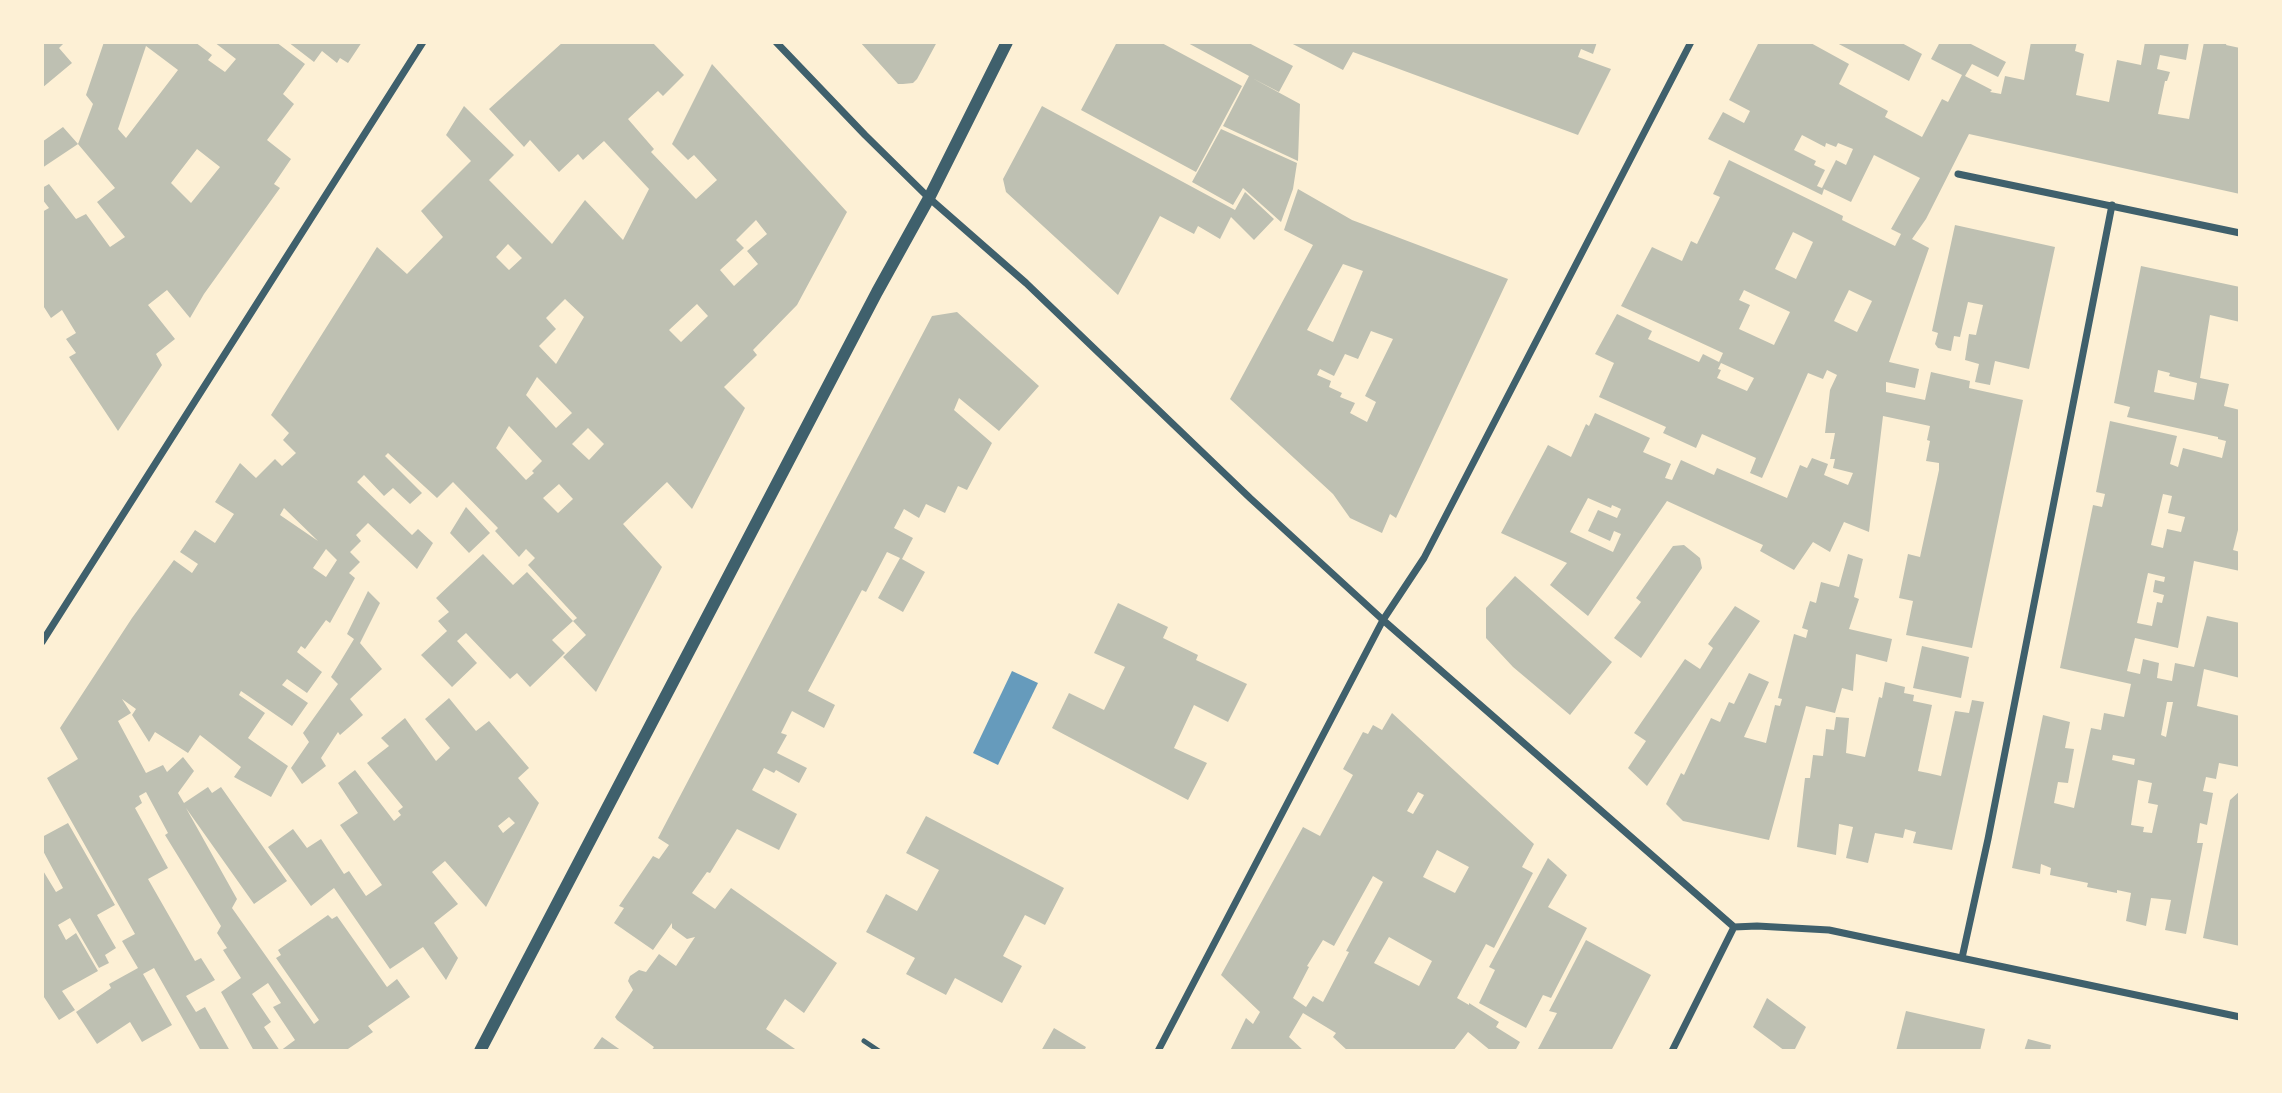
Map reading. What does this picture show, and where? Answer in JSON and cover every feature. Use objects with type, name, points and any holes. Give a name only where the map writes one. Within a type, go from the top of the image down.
[{"type":"street","points":[[42,642],[423,42]]},
{"type":"street","points":[[776,42],[929,198],[1026,283],[1382,620],[1734,927],[1829,930],[2240,1017]]},
{"type":"street","points":[[480,1051],[864,316],[929,198],[1007,42]]},
{"type":"street","points":[[1158,1051],[1382,620],[1424,558],[1690,42]]},
{"type":"street","points":[[1958,174],[2240,233]]},
{"type":"street","points":[[1962,958],[2112,205]]},
{"type":"street","points":[[1672,1051],[1734,927]]},
{"type":"lane","points":[[864,1041],[879,1051]]},
{"type":"water","points":[[1012,671],[1038,683],[998,765],[973,753]]},
{"type":"building","points":[[42,42],[65,42],[59,48],[72,63],[42,88]]},
{"type":"building","points":[[104,42],[195,42],[212,55],[208,60],[225,72],[236,59],[214,42],[276,42],[305,64],[283,94],[294,104],[267,140],[291,159],[274,184],[280,188],[204,294],[190,318],[167,290],[148,305],[175,339],[156,354],[162,365],[118,431],[69,357],[76,353],[66,339],[76,333],[62,310],[51,318],[42,304],[42,212],[49,208],[42,199],[42,188],[49,184],[76,219],[86,214],[110,247],[125,237],[97,202],[115,188],[78,144],[93,104],[86,95]],"holes":[[[146,46],[178,70],[126,138],[118,129]],[[197,149],[220,167],[191,203],[171,183]]]},
{"type":"building","points":[[288,42],[362,42],[348,63],[340,58],[337,63],[322,51],[314,62]]},
{"type":"building","points":[[563,42],[652,42],[684,75],[663,96],[658,91],[628,119],[654,149],[651,152],[696,199],[717,180],[694,155],[688,160],[672,144],[712,64],[847,212],[797,305],[753,350],[757,355],[724,387],[745,408],[692,509],[667,482],[623,524],[662,567],[596,692],[563,657],[586,635],[573,621],[577,618],[528,565],[535,558],[526,549],[519,557],[495,531],[498,528],[453,482],[437,498],[388,453],[385,456],[422,493],[410,504],[393,488],[384,496],[364,475],[357,482],[412,535],[418,529],[433,543],[417,569],[368,523],[356,535],[361,541],[350,552],[360,562],[349,573],[355,578],[330,623],[326,620],[305,649],[301,646],[297,652],[322,672],[307,693],[287,679],[282,685],[308,703],[292,726],[241,691],[239,695],[265,713],[248,738],[288,766],[271,797],[234,777],[241,767],[200,735],[188,753],[155,732],[149,742],[132,715],[136,709],[122,699],[131,713],[118,721],[146,773],[163,765],[167,772],[183,757],[194,771],[178,793],[184,803],[208,787],[212,793],[221,787],[287,881],[254,904],[186,808],[237,899],[232,908],[314,1024],[319,1020],[276,958],[281,955],[278,950],[328,915],[332,919],[337,916],[387,987],[397,979],[410,997],[368,1026],[373,1032],[345,1051],[338,1049],[335,1051],[280,1051],[254,1051],[221,992],[241,978],[223,950],[227,948],[217,933],[221,926],[165,835],[168,833],[146,792],[139,796],[142,803],[135,808],[168,868],[148,879],[195,961],[201,958],[215,980],[186,996],[196,1012],[205,1007],[230,1051],[201,1051],[154,968],[143,974],[172,1025],[142,1042],[130,1022],[97,1044],[76,1012],[111,988],[109,984],[138,968],[122,941],[135,934],[47,778],[78,759],[60,728],[132,618],[174,560],[192,573],[198,564],[180,552],[195,530],[215,543],[234,514],[215,502],[240,463],[256,478],[275,459],[282,466],[296,453],[283,440],[289,433],[271,415],[377,247],[407,274],[443,237],[421,211],[471,161],[446,135],[464,106],[514,155],[489,180],[552,244],[585,200],[623,240],[649,189],[604,141],[583,160],[578,154],[559,172],[530,140],[524,147],[489,109]],"holes":[[[756,220],[767,234],[747,251],[758,264],[734,286],[720,270],[744,248],[736,240]],[[508,244],[522,258],[509,270],[496,257]],[[565,299],[584,317],[556,364],[539,346],[556,329],[546,318]],[[697,304],[708,316],[681,342],[669,330]],[[537,377],[572,413],[556,428],[526,395]],[[509,426],[542,461],[526,480],[496,448]],[[588,428],[604,444],[589,460],[572,444]],[[559,484],[573,499],[558,513],[543,498]],[[284,508],[318,541],[280,515]],[[326,549],[337,560],[326,577],[313,568]],[[268,983],[281,1003],[273,1007],[295,1040],[280,1051],[264,1027],[271,1022],[252,994]]]},
{"type":"building","points":[[860,42],[937,42],[917,79],[913,83],[898,84]]},
{"type":"building","points":[[1117,42],[1160,42],[1242,86],[1196,172],[1081,110]]},
{"type":"building","points":[[1186,42],[1247,42],[1293,66],[1279,92],[1252,78],[1300,104],[1298,161],[1223,126],[1249,76]]},
{"type":"building","points":[[1289,42],[1597,42],[1593,54],[1581,49],[1578,57],[1611,69],[1578,135],[1353,52],[1343,70]]},
{"type":"building","points":[[1759,42],[1809,42],[1849,64],[1839,84],[1888,111],[1885,117],[1922,137],[1942,99],[1948,102],[1962,75],[1931,59],[1940,42],[1967,42],[2006,62],[1998,77],[1972,64],[1965,76],[1992,90],[1990,92],[2001,94],[2005,76],[2024,80],[2031,42],[2077,42],[2075,51],[2084,54],[2076,95],[2109,102],[2117,60],[2141,65],[2145,42],[2189,42],[2186,60],[2160,55],[2157,69],[2170,72],[2165,81],[2158,114],[2189,119],[2204,42],[2227,42],[2226,45],[2240,48],[2240,194],[1969,134],[1926,219],[1912,239],[1929,248],[1889,362],[1919,369],[1915,388],[1886,382],[1886,392],[1925,400],[1931,372],[1970,381],[1969,388],[2023,400],[1972,648],[1906,635],[1913,601],[1899,598],[1908,554],[1920,557],[1939,470],[1939,463],[1926,461],[1930,426],[1883,416],[1869,532],[1844,522],[1830,552],[1813,542],[1794,570],[1760,551],[1763,545],[1667,501],[1588,616],[1550,585],[1567,563],[1501,533],[1548,445],[1571,457],[1586,424],[1589,426],[1595,413],[1650,438],[1643,452],[1671,464],[1665,478],[1672,480],[1681,460],[1714,475],[1717,468],[1787,498],[1800,465],[1807,468],[1812,458],[1828,464],[1824,475],[1848,485],[1853,473],[1833,468],[1835,459],[1830,459],[1835,433],[1825,433],[1830,390],[1837,375],[1827,370],[1823,379],[1808,373],[1762,478],[1750,473],[1756,458],[1702,434],[1696,448],[1663,433],[1666,427],[1599,397],[1614,363],[1595,354],[1617,314],[1652,331],[1648,339],[1699,362],[1703,354],[1719,362],[1723,353],[1621,306],[1652,247],[1682,261],[1691,241],[1697,244],[1720,197],[1713,194],[1729,160],[1843,216],[1842,220],[1895,246],[1901,234],[1891,229],[1920,178],[1874,155],[1851,202],[1824,189],[1822,195],[1708,139],[1723,112],[1744,123],[1750,111],[1729,100]],"holes":[[[1802,135],[1825,147],[1826,143],[1836,147],[1838,143],[1853,149],[1846,165],[1836,160],[1822,188],[1817,186],[1825,170],[1814,165],[1816,161],[1794,150]],[[1793,232],[1813,242],[1796,279],[1775,269]],[[1744,290],[1790,312],[1774,345],[1739,329],[1750,305],[1739,300]],[[1849,290],[1872,301],[1857,332],[1834,321]],[[1721,363],[1754,378],[1747,391],[1717,378],[1721,370],[1718,369]],[[1588,498],[1611,508],[1612,505],[1621,509],[1617,518],[1598,510],[1588,531],[1610,541],[1614,531],[1621,534],[1613,552],[1570,532]]]},
{"type":"building","points":[[1835,42],[1900,42],[1922,54],[1909,81]]},
{"type":"building","points":[[1042,106],[1235,210],[1245,192],[1274,219],[1254,240],[1231,217],[1220,239],[1198,226],[1194,234],[1160,216],[1118,295],[1006,192],[1003,179]]},
{"type":"building","points":[[63,127],[78,144],[42,168],[42,142]]},
{"type":"building","points":[[1221,129],[1297,163],[1293,189],[1281,222],[1243,188],[1233,205],[1192,182]]},
{"type":"building","points":[[1298,189],[1352,220],[1508,279],[1396,518],[1390,514],[1382,533],[1350,518],[1333,494],[1230,399],[1313,245],[1284,230]],"holes":[[[1343,264],[1363,271],[1333,342],[1307,330]],[[1371,331],[1393,339],[1365,396],[1376,402],[1367,422],[1350,413],[1355,403],[1340,397],[1342,393],[1329,387],[1331,381],[1317,375],[1320,369],[1334,376],[1345,354],[1358,359]]]},
{"type":"building","points":[[1955,225],[2055,247],[2029,369],[1995,361],[1990,385],[1975,382],[1979,364],[1965,360],[1969,334],[1976,335],[1983,305],[1968,302],[1960,337],[1954,336],[1951,351],[1938,348],[1935,344],[1938,333],[1932,331]]},
{"type":"building","points":[[2141,266],[2240,287],[2240,322],[2210,315],[2200,378],[2229,384],[2224,406],[2240,410],[2240,522],[2233,550],[2240,552],[2240,571],[2194,561],[2178,648],[2135,638],[2127,671],[2140,674],[2143,659],[2159,663],[2157,678],[2172,681],[2175,663],[2194,667],[2207,616],[2240,623],[2240,678],[2204,669],[2197,706],[2240,716],[2240,767],[2219,763],[2216,779],[2206,777],[2203,791],[2213,793],[2207,825],[2200,823],[2197,843],[2203,843],[2186,934],[2165,930],[2171,900],[2151,898],[2146,926],[2126,921],[2131,893],[2087,887],[2088,883],[2050,875],[2051,868],[2041,864],[2040,874],[2012,868],[2043,715],[2070,722],[2065,748],[2074,749],[2068,783],[2058,782],[2054,803],[2074,808],[2091,728],[2101,730],[2104,713],[2124,717],[2131,684],[2060,668],[2093,505],[2102,507],[2105,494],[2096,492],[2110,421],[2177,436],[2170,464],[2178,467],[2183,448],[2222,458],[2226,441],[2127,417],[2130,407],[2114,403]],"holes":[[[2158,370],[2170,373],[2169,376],[2197,383],[2194,400],[2154,392]],[[2163,494],[2172,496],[2168,513],[2185,517],[2181,532],[2167,529],[2163,548],[2151,545]],[[2148,573],[2165,577],[2164,582],[2155,580],[2153,592],[2164,595],[2162,603],[2157,602],[2152,626],[2137,623]],[[2167,702],[2173,702],[2166,737],[2161,735]],[[2113,755],[2135,759],[2134,765],[2112,760]],[[2138,780],[2152,783],[2148,803],[2158,805],[2152,833],[2143,832],[2144,827],[2131,825]]]},
{"type":"building","points":[[957,312],[1039,386],[999,431],[959,398],[954,410],[992,443],[967,490],[958,486],[945,513],[926,504],[919,518],[904,509],[894,528],[913,538],[902,559],[925,572],[903,612],[878,598],[900,558],[887,552],[866,592],[862,590],[808,691],[835,705],[824,728],[792,711],[781,733],[787,735],[777,753],[807,768],[799,783],[776,770],[774,773],[764,768],[752,790],[797,814],[779,850],[737,829],[710,873],[707,872],[692,893],[715,909],[731,888],[837,963],[804,1013],[785,999],[766,1029],[798,1051],[651,1051],[654,1047],[615,1017],[633,990],[628,981],[630,976],[639,970],[646,972],[659,954],[676,966],[695,937],[687,939],[672,928],[672,923],[653,950],[614,923],[624,908],[619,906],[653,856],[659,859],[669,845],[658,838],[932,316]]},
{"type":"building","points":[[466,507],[490,533],[469,553],[450,533]]},
{"type":"building","points":[[1684,545],[1700,558],[1702,568],[1641,658],[1614,638],[1641,602],[1636,598],[1673,546]]},
{"type":"building","points":[[483,554],[513,585],[527,572],[573,621],[552,640],[565,653],[530,687],[517,673],[510,679],[466,633],[457,641],[477,663],[452,687],[421,655],[447,631],[438,621],[449,612],[436,598]]},
{"type":"building","points":[[1848,554],[1863,559],[1854,597],[1859,599],[1849,629],[1892,639],[1887,662],[1856,654],[1853,691],[1842,688],[1835,713],[1806,706],[1769,840],[1683,821],[1666,804],[1681,773],[1684,775],[1711,718],[1720,722],[1729,702],[1734,704],[1749,673],[1769,682],[1744,737],[1766,743],[1775,705],[1780,706],[1782,699],[1778,698],[1794,634],[1806,638],[1808,630],[1802,628],[1810,601],[1816,603],[1821,582],[1839,587]]},
{"type":"building","points":[[1515,576],[1612,662],[1570,715],[1513,667],[1486,638],[1486,608]]},
{"type":"building","points":[[368,591],[380,603],[360,643],[382,669],[350,699],[363,715],[340,735],[338,732],[321,758],[326,766],[302,784],[291,768],[309,742],[303,733],[338,684],[331,677],[354,639],[347,634]]},
{"type":"building","points":[[1118,603],[1168,627],[1163,638],[1198,655],[1196,660],[1247,684],[1228,722],[1194,705],[1174,748],[1207,763],[1188,800],[1052,728],[1069,693],[1104,710],[1125,667],[1094,653]]},
{"type":"building","points":[[1735,606],[1760,621],[1647,786],[1628,768],[1646,741],[1634,733],[1685,659],[1700,669],[1713,648],[1708,644]]},
{"type":"building","points":[[1922,646],[1969,657],[1961,698],[1913,688]]},
{"type":"building","points":[[1885,682],[1905,687],[1904,693],[1914,695],[1913,701],[1932,705],[1918,771],[1941,776],[1955,711],[1969,713],[1972,700],[1984,702],[1952,850],[1913,843],[1916,832],[1905,829],[1903,838],[1875,833],[1868,863],[1846,858],[1853,827],[1839,824],[1836,855],[1797,847],[1805,778],[1810,778],[1813,755],[1823,756],[1826,729],[1834,730],[1836,717],[1849,718],[1846,753],[1865,757]]},
{"type":"building","points":[[449,698],[476,731],[489,721],[529,768],[518,778],[539,803],[486,907],[445,861],[432,872],[458,904],[434,923],[458,958],[446,980],[423,947],[390,969],[334,888],[311,906],[268,847],[293,829],[307,848],[321,839],[344,874],[349,871],[366,896],[382,885],[340,825],[358,813],[338,783],[355,770],[394,821],[401,815],[398,811],[403,807],[367,763],[389,746],[381,738],[405,718],[436,761],[450,748],[425,719]],"holes":[[[509,817],[515,823],[503,833],[498,826]]]},
{"type":"building","points":[[1392,713],[1534,844],[1522,867],[1533,873],[1494,948],[1486,944],[1457,998],[1499,1022],[1496,1027],[1520,1042],[1515,1051],[1491,1051],[1468,1032],[1453,1051],[1348,1051],[1333,1037],[1336,1033],[1303,1013],[1289,1037],[1304,1051],[1230,1051],[1246,1018],[1253,1024],[1260,1012],[1221,975],[1303,827],[1320,836],[1353,775],[1343,769],[1363,732],[1368,734],[1373,725],[1382,730]],"holes":[[[1418,792],[1424,795],[1413,814],[1407,811]],[[1437,850],[1469,867],[1455,893],[1423,877]],[[1373,876],[1383,882],[1346,951],[1349,952],[1323,1002],[1313,996],[1306,1007],[1293,998],[1309,967],[1307,966],[1323,940],[1334,946]],[[1389,937],[1432,961],[1419,986],[1374,963]]]},
{"type":"building","points":[[2240,791],[2240,946],[2203,938],[2230,800]]},
{"type":"building","points":[[926,816],[1064,888],[1045,925],[1025,915],[1003,956],[1022,966],[1002,1003],[955,978],[946,995],[906,974],[915,958],[866,932],[886,894],[917,911],[939,870],[906,853]]},
{"type":"building","points":[[68,823],[115,905],[97,915],[116,948],[105,955],[109,963],[99,968],[70,918],[58,925],[66,940],[76,933],[98,971],[62,991],[75,1010],[59,1020],[42,994],[42,869],[56,892],[63,888],[42,849],[42,837]]},
{"type":"building","points":[[1548,858],[1567,875],[1548,907],[1587,928],[1551,998],[1543,995],[1526,1028],[1479,1003],[1495,970],[1489,967]]},
{"type":"building","points":[[1586,940],[1651,975],[1611,1051],[1541,1051],[1538,1049],[1557,1013],[1549,1011]]},
{"type":"building","points":[[1767,998],[1806,1027],[1794,1051],[1785,1051],[1753,1027]]},
{"type":"building","points":[[1906,1011],[1985,1029],[1980,1051],[1896,1051]]},
{"type":"building","points":[[1054,1028],[1086,1047],[1084,1051],[1041,1051]]},
{"type":"building","points":[[602,1037],[622,1051],[592,1051]]},
{"type":"building","points":[[2028,1039],[2051,1045],[2050,1051],[2024,1051]]}]
